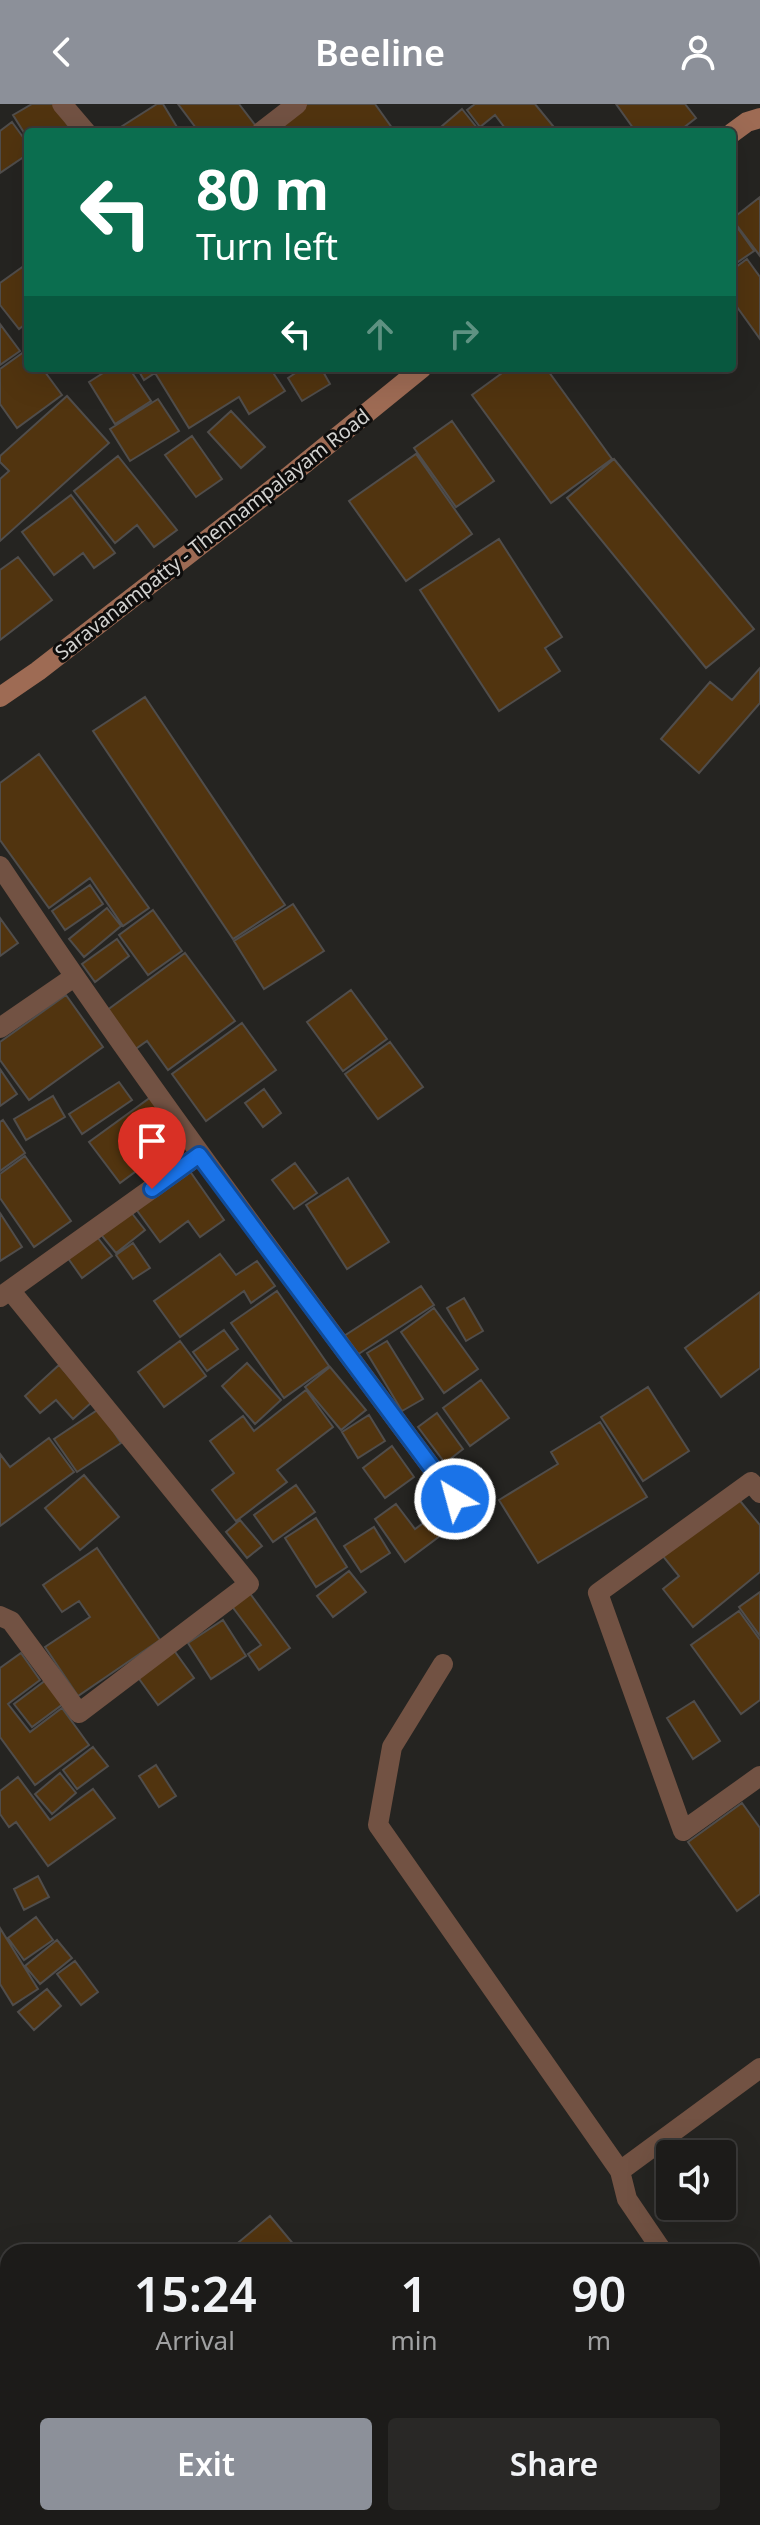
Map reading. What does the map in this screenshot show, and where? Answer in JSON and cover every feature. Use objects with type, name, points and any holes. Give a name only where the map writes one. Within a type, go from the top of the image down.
[{"type":"main road","points":[[736,130],[760,118]]},
{"type":"main road","name":"Saravanampatty - Thennampalayam Road","points":[[0,697],[38,671],[288,477],[417,372]]},
{"type":"street","points":[[62,104],[83,128]]},
{"type":"street","points":[[266,128],[297,104]]},
{"type":"street","points":[[0,866],[199,1155],[455,1499]]},
{"type":"street","points":[[0,1028],[74,977]]},
{"type":"street","points":[[0,1616],[11,1621],[79,1713],[249,1584],[5,1294],[199,1155]]},
{"type":"street","points":[[760,1493],[751,1482],[598,1593],[683,1831],[760,1776]]},
{"type":"street","points":[[443,1664],[392,1747],[378,1825],[620,2171],[627,2199],[658,2244]]},
{"type":"street","points":[[620,2171],[760,2068]]},
{"type":"building","points":[[32,104],[55,104],[70,128],[24,128],[24,133],[13,115]]},
{"type":"building","points":[[157,104],[163,104],[178,128],[119,128]]},
{"type":"building","points":[[178,104],[239,104],[257,128],[196,128]]},
{"type":"building","points":[[307,104],[375,104],[392,128],[274,128]]},
{"type":"building","points":[[475,104],[535,104],[555,128],[505,128],[495,115],[480,127],[467,110]]},
{"type":"building","points":[[616,104],[685,104],[696,118],[683,128],[633,128]]},
{"type":"building","points":[[462,109],[477,128],[440,128]]},
{"type":"building","points":[[12,122],[24,138],[24,157],[0,173],[0,131]]},
{"type":"building","points":[[760,197],[760,256],[736,224],[736,216]]},
{"type":"building","points":[[736,226],[754,251],[736,263]]},
{"type":"building","points":[[747,259],[760,277],[760,339],[736,306],[736,267]]},
{"type":"building","points":[[24,266],[24,325],[19,329],[0,305],[0,283]]},
{"type":"building","points":[[0,324],[20,351],[0,365]]},
{"type":"building","points":[[24,352],[24,372],[45,372],[62,395],[17,428],[0,404],[0,369]]},
{"type":"building","points":[[105,372],[132,372],[151,401],[115,424],[89,382]]},
{"type":"building","points":[[139,372],[273,372],[285,391],[249,414],[239,397],[189,428],[155,373],[144,380]]},
{"type":"building","points":[[297,372],[323,372],[330,384],[302,401],[288,378]]},
{"type":"building","points":[[504,372],[549,372],[612,459],[551,503],[472,395]]},
{"type":"building","points":[[67,396],[109,443],[0,541],[0,479],[9,471],[0,462],[0,456]]},
{"type":"building","points":[[158,399],[179,431],[130,461],[110,429]]},
{"type":"building","points":[[231,411],[265,447],[241,468],[208,432]]},
{"type":"building","points":[[452,421],[494,481],[456,507],[414,448]]},
{"type":"building","points":[[192,436],[222,479],[196,497],[165,455]]},
{"type":"building","points":[[416,454],[472,534],[406,581],[349,501]]},
{"type":"building","points":[[118,456],[177,530],[154,547],[137,525],[115,543],[74,491]]},
{"type":"building","points":[[614,459],[754,629],[706,668],[567,498]]},
{"type":"building","points":[[71,495],[115,553],[94,568],[83,553],[54,575],[22,532]]},
{"type":"building","points":[[499,539],[562,637],[545,648],[560,671],[499,711],[420,590]]},
{"type":"building","points":[[18,557],[52,600],[0,640],[0,570]]},
{"type":"building","points":[[760,668],[760,703],[699,773],[661,739],[710,682],[732,700]]},
{"type":"building","points":[[145,697],[285,905],[233,939],[93,731]]},
{"type":"building","points":[[39,754],[149,908],[123,926],[90,878],[49,908],[0,840],[0,783]]},
{"type":"building","points":[[90,885],[103,904],[65,930],[52,911]]},
{"type":"building","points":[[293,904],[324,951],[264,989],[234,941]]},
{"type":"building","points":[[107,908],[121,926],[84,957],[69,939]]},
{"type":"building","points":[[153,910],[182,951],[148,975],[119,935]]},
{"type":"building","points":[[0,918],[18,943],[0,956]]},
{"type":"building","points":[[117,939],[129,956],[95,982],[82,964]]},
{"type":"building","points":[[185,953],[235,1021],[168,1070],[147,1041],[134,1050],[106,1011]]},
{"type":"building","points":[[351,990],[387,1039],[343,1071],[307,1022]]},
{"type":"building","points":[[66,995],[103,1047],[29,1100],[0,1060],[0,1042]]},
{"type":"building","points":[[242,1023],[276,1070],[206,1121],[172,1074]]},
{"type":"building","points":[[390,1042],[423,1087],[378,1119],[345,1074]]},
{"type":"building","points":[[0,1069],[17,1094],[0,1106]]},
{"type":"building","points":[[119,1082],[132,1100],[82,1134],[69,1114]]},
{"type":"building","points":[[264,1089],[281,1113],[263,1127],[245,1103]]},
{"type":"building","points":[[53,1096],[65,1117],[26,1140],[14,1119]]},
{"type":"building","points":[[151,1097],[182,1137],[120,1183],[89,1142]]},
{"type":"building","points":[[3,1120],[25,1153],[0,1171],[0,1122]]},
{"type":"building","points":[[25,1156],[71,1221],[34,1247],[0,1198],[0,1174]]},
{"type":"building","points":[[295,1163],[317,1193],[294,1209],[272,1180]]},
{"type":"building","points":[[187,1167],[224,1220],[200,1237],[188,1221],[160,1242],[133,1205]]},
{"type":"building","points":[[348,1178],[389,1242],[347,1269],[306,1205]]},
{"type":"building","points":[[127,1207],[145,1230],[116,1253],[98,1231]]},
{"type":"building","points":[[0,1213],[22,1247],[0,1261]]},
{"type":"building","points":[[94,1233],[112,1256],[82,1278],[65,1254]]},
{"type":"building","points":[[133,1243],[150,1268],[133,1279],[116,1255]]},
{"type":"building","points":[[220,1254],[236,1275],[257,1261],[275,1286],[251,1303],[244,1291],[180,1337],[154,1301]]},
{"type":"building","points":[[421,1286],[434,1305],[357,1355],[344,1336]]},
{"type":"building","points":[[277,1291],[329,1366],[284,1398],[231,1323]]},
{"type":"building","points":[[760,1292],[760,1368],[721,1397],[685,1348]]},
{"type":"building","points":[[464,1298],[483,1331],[466,1341],[447,1308]]},
{"type":"building","points":[[434,1308],[478,1369],[444,1393],[401,1332]]},
{"type":"building","points":[[224,1330],[238,1349],[207,1371],[193,1352]]},
{"type":"building","points":[[180,1341],[206,1376],[164,1407],[138,1372]]},
{"type":"building","points":[[387,1341],[423,1399],[402,1411],[367,1353]]},
{"type":"building","points":[[247,1363],[281,1400],[255,1424],[222,1386]]},
{"type":"building","points":[[59,1365],[92,1402],[73,1419],[56,1400],[40,1413],[25,1396]]},
{"type":"building","points":[[330,1367],[366,1410],[341,1430],[305,1387]]},
{"type":"building","points":[[481,1380],[509,1418],[470,1446],[443,1408]]},
{"type":"building","points":[[648,1387],[689,1451],[643,1481],[601,1417]]},
{"type":"building","points":[[306,1390],[333,1427],[277,1470],[287,1482],[236,1521],[212,1490],[234,1473],[210,1441],[243,1416],[254,1431]]},
{"type":"building","points":[[99,1409],[121,1443],[77,1472],[54,1439]]},
{"type":"building","points":[[437,1413],[463,1449],[445,1463],[418,1427]]},
{"type":"building","points":[[369,1415],[385,1441],[358,1458],[342,1432]]},
{"type":"building","points":[[600,1422],[647,1497],[538,1563],[499,1500],[558,1464],[551,1452]]},
{"type":"building","points":[[49,1438],[74,1472],[0,1526],[0,1454],[10,1467]]},
{"type":"building","points":[[392,1446],[414,1477],[385,1498],[363,1468]]},
{"type":"building","points":[[84,1475],[119,1517],[80,1550],[45,1508]]},
{"type":"building","points":[[296,1485],[315,1512],[273,1542],[254,1515]]},
{"type":"building","points":[[736,1496],[760,1525],[760,1572],[693,1627],[663,1589],[679,1576],[662,1555]]},
{"type":"building","points":[[396,1504],[415,1529],[444,1508],[456,1524],[405,1562],[375,1519]]},
{"type":"building","points":[[316,1518],[347,1567],[316,1587],[285,1538]]},
{"type":"building","points":[[240,1520],[262,1546],[247,1558],[226,1532]]},
{"type":"building","points":[[374,1527],[390,1553],[361,1572],[344,1546]]},
{"type":"building","points":[[97,1548],[160,1640],[78,1696],[45,1647],[90,1617],[79,1601],[62,1612],[43,1585]]},
{"type":"building","points":[[349,1571],[366,1592],[333,1617],[317,1596]]},
{"type":"building","points":[[246,1588],[290,1648],[259,1670],[248,1654],[261,1645],[228,1601]]},
{"type":"building","points":[[760,1592],[760,1636],[739,1607]]},
{"type":"building","points":[[739,1611],[760,1640],[760,1700],[741,1714],[691,1645]]},
{"type":"building","points":[[223,1620],[246,1656],[211,1679],[188,1643]]},
{"type":"building","points":[[173,1649],[194,1678],[158,1705],[137,1676]]},
{"type":"building","points":[[21,1653],[40,1680],[8,1704],[30,1732],[62,1708],[89,1745],[35,1785],[0,1737],[0,1668]]},
{"type":"building","points":[[46,1680],[63,1704],[32,1727],[14,1704]]},
{"type":"building","points":[[694,1701],[720,1741],[693,1759],[667,1718]]},
{"type":"building","points":[[93,1747],[108,1766],[77,1789],[63,1770]]},
{"type":"building","points":[[156,1765],[176,1796],[159,1807],[139,1776]]},
{"type":"building","points":[[60,1773],[76,1793],[52,1814],[35,1794]]},
{"type":"building","points":[[18,1777],[50,1820],[93,1789],[115,1818],[48,1866],[16,1822],[9,1827],[0,1814],[0,1791]]},
{"type":"building","points":[[742,1803],[760,1828],[760,1894],[737,1911],[688,1842]]},
{"type":"building","points":[[38,1876],[49,1897],[24,1910],[14,1889]]},
{"type":"building","points":[[36,1917],[53,1940],[24,1960],[8,1938]]},
{"type":"building","points":[[0,1928],[38,1989],[13,2005],[0,1984]]},
{"type":"building","points":[[57,1940],[72,1958],[40,1984],[25,1966]]},
{"type":"building","points":[[75,1961],[98,1992],[81,2005],[57,1974]]},
{"type":"building","points":[[47,1989],[61,2006],[34,2030],[18,2012]]},
{"type":"building","points":[[270,2216],[293,2244],[237,2244]]},
{"type":"route","points":[[152,1189],[199,1155],[455,1499]]}]
